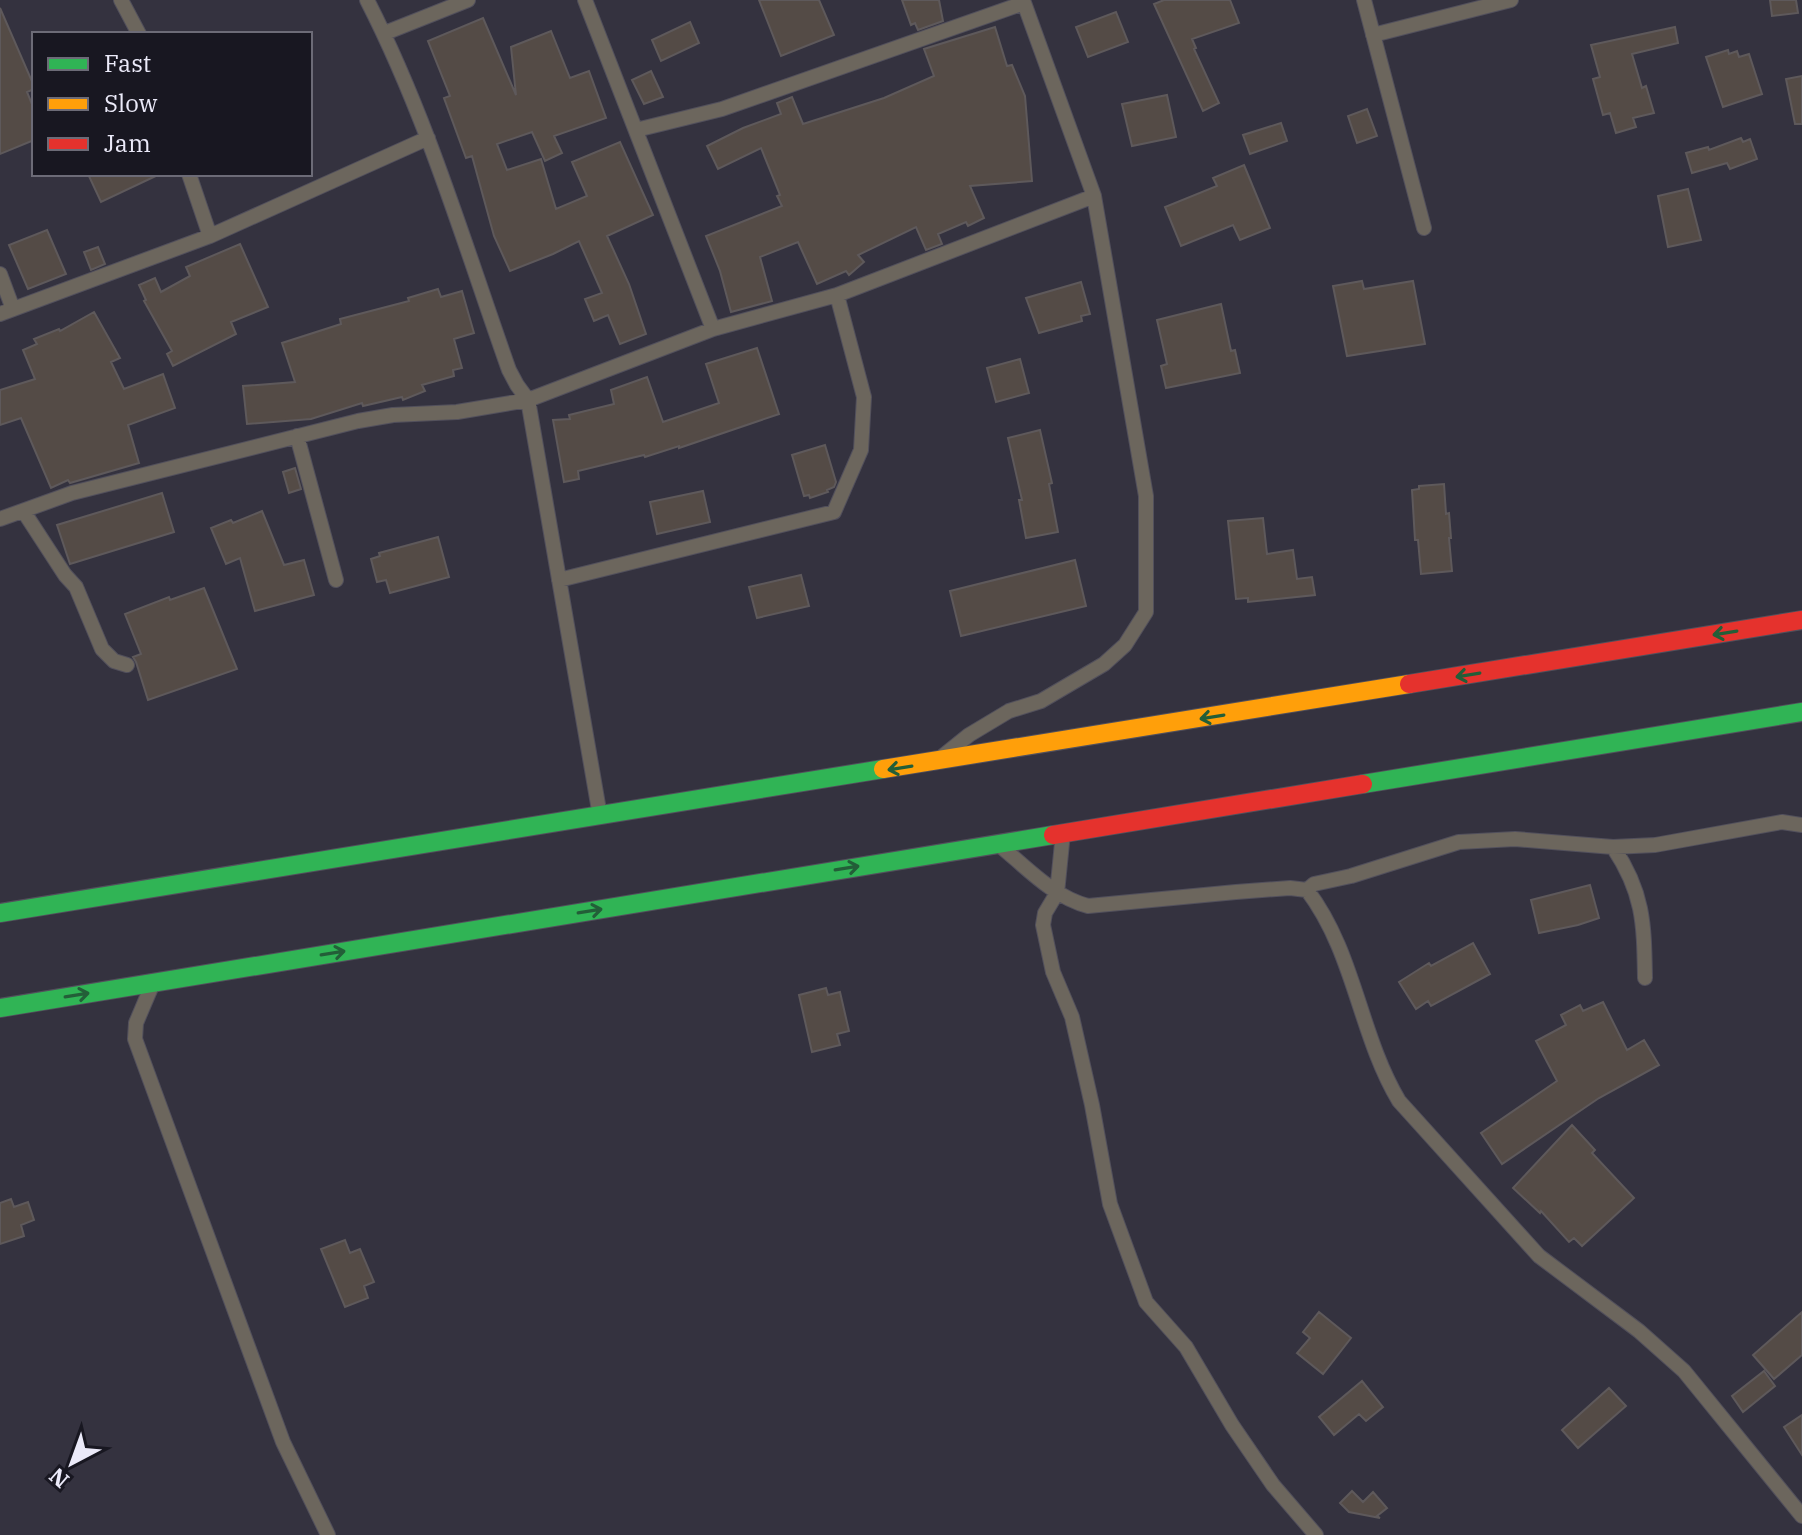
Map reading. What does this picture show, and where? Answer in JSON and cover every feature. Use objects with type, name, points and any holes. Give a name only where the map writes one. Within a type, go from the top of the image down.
[{"type":"highway","points":[[0,913],[1802,620]]},
{"type":"highway","points":[[0,1008],[1802,712]]},
{"type":"street","points":[[121,0],[138,32]]},
{"type":"street","points":[[367,0],[385,33],[428,138],[509,370],[528,400],[600,816]]},
{"type":"street","points":[[385,33],[468,0]]},
{"type":"street","points":[[585,0],[713,329]]},
{"type":"street","points":[[1364,0],[1424,228]]},
{"type":"street","points":[[1373,35],[1511,0]]},
{"type":"street","points":[[636,130],[722,109],[1024,2],[1094,196],[1146,496],[1146,612],[1125,645],[1104,664],[1041,701],[1009,711],[969,735],[935,762]]},
{"type":"street","points":[[0,274],[7,312],[210,236],[428,138]]},
{"type":"street","points":[[190,176],[210,236]]},
{"type":"street","points":[[0,519],[72,493],[297,436],[393,415],[457,412],[528,400],[713,329],[837,295],[1094,196]]},
{"type":"street","points":[[559,580],[834,512],[861,450],[864,397],[837,295]]},
{"type":"street","points":[[297,436],[336,580]]},
{"type":"street","points":[[24,512],[76,587],[102,649],[114,661],[127,665]]},
{"type":"street","points":[[1307,890],[1314,884],[1351,876],[1459,842],[1515,839],[1613,847],[1655,845],[1782,822],[1802,825]]},
{"type":"street","points":[[1063,833],[1057,893],[1045,913],[1043,925],[1053,972],[1072,1017],[1110,1204],[1146,1302],[1186,1347],[1264,1473],[1316,1535]]},
{"type":"street","points":[[997,844],[1057,893],[1088,906],[1290,888],[1307,890],[1321,909],[1342,951],[1372,1046],[1384,1077],[1399,1101],[1539,1256],[1639,1331],[1684,1371],[1802,1516]]},
{"type":"street","points":[[1613,847],[1632,881],[1644,922],[1645,978]]},
{"type":"street","points":[[153,983],[136,1023],[135,1039],[283,1442],[328,1535]]},
{"type":"building","points":[[759,0],[819,0],[834,35],[781,56]]},
{"type":"building","points":[[902,0],[939,0],[943,21],[918,30],[915,23],[911,25]]},
{"type":"building","points":[[1164,0],[1230,0],[1239,23],[1192,39],[1219,103],[1203,111],[1154,4]]},
{"type":"building","points":[[1770,0],[1796,0],[1798,13],[1772,16]]},
{"type":"building","points":[[0,8],[32,81],[32,90],[27,92],[32,104],[32,141],[0,154]]},
{"type":"building","points":[[1116,12],[1128,42],[1088,57],[1076,27]]},
{"type":"building","points":[[483,18],[516,95],[511,47],[551,31],[570,78],[589,71],[606,118],[554,136],[562,153],[545,161],[532,132],[497,144],[507,170],[541,159],[556,209],[587,196],[572,162],[620,142],[653,215],[607,236],[629,284],[646,334],[620,344],[608,315],[594,321],[585,299],[602,293],[579,241],[510,271],[494,236],[472,156],[466,158],[444,98],[450,96],[428,41]]},
{"type":"building","points":[[690,22],[699,43],[661,61],[652,40]]},
{"type":"building","points":[[995,27],[1007,66],[1012,65],[1025,96],[1032,181],[970,186],[984,218],[938,234],[942,244],[926,250],[916,227],[858,255],[864,262],[849,275],[846,271],[817,284],[798,242],[760,257],[772,301],[731,312],[706,236],[782,206],[761,148],[718,169],[707,146],[781,114],[777,103],[792,97],[803,124],[884,98],[934,76],[924,49]]},
{"type":"building","points":[[1675,27],[1678,43],[1632,54],[1642,88],[1646,86],[1654,113],[1633,118],[1636,127],[1616,133],[1610,113],[1603,115],[1593,79],[1600,77],[1591,45]]},
{"type":"building","points":[[1728,50],[1729,54],[1737,51],[1739,57],[1749,54],[1762,94],[1723,107],[1706,57]]},
{"type":"building","points":[[651,71],[663,97],[644,104],[632,80]]},
{"type":"building","points":[[1802,76],[1802,124],[1795,124],[1786,79]]},
{"type":"building","points":[[1167,95],[1176,137],[1132,146],[1122,104]]},
{"type":"building","points":[[1367,109],[1377,136],[1357,143],[1348,116]]},
{"type":"building","points":[[1281,123],[1287,141],[1250,154],[1243,135]]},
{"type":"building","points":[[1741,138],[1743,142],[1750,139],[1757,159],[1730,169],[1727,163],[1692,173],[1686,153],[1708,147],[1709,150]]},
{"type":"building","points":[[1244,165],[1270,228],[1240,240],[1233,225],[1181,246],[1165,207],[1217,186],[1213,178]]},
{"type":"building","points":[[89,176],[156,176],[101,202]]},
{"type":"building","points":[[1688,189],[1701,240],[1668,247],[1658,196]]},
{"type":"building","points":[[47,230],[66,274],[28,289],[9,245]]},
{"type":"building","points":[[240,244],[268,307],[231,322],[236,334],[173,366],[167,354],[172,351],[144,301],[139,285],[155,278],[161,292],[190,276],[186,267]]},
{"type":"building","points":[[98,247],[105,264],[91,270],[84,252]]},
{"type":"building","points":[[1362,281],[1364,289],[1413,281],[1425,344],[1347,356],[1333,286]]},
{"type":"building","points":[[1081,282],[1090,314],[1081,316],[1082,321],[1039,333],[1026,298]]},
{"type":"building","points":[[438,289],[441,297],[462,291],[474,333],[454,339],[462,368],[453,370],[454,376],[422,385],[425,391],[403,400],[402,397],[363,406],[362,403],[311,419],[247,424],[243,386],[295,382],[282,343],[341,324],[340,319],[409,301],[408,298]]},
{"type":"building","points":[[1221,304],[1231,351],[1235,350],[1240,373],[1166,388],[1161,366],[1167,364],[1157,320]]},
{"type":"building","points":[[94,312],[120,358],[111,362],[124,389],[163,374],[175,408],[128,425],[139,463],[70,483],[68,480],[51,488],[21,418],[0,425],[0,390],[35,379],[23,350],[37,344],[34,339],[60,331]]},
{"type":"building","points":[[757,348],[779,414],[679,448],[578,471],[579,479],[564,482],[553,420],[570,419],[569,415],[614,404],[611,390],[647,377],[663,422],[719,403],[706,364]]},
{"type":"building","points":[[1020,359],[1029,393],[996,402],[987,368]]},
{"type":"building","points":[[1040,430],[1052,483],[1049,484],[1058,532],[1026,538],[1019,500],[1022,500],[1008,438]]},
{"type":"building","points":[[825,445],[836,482],[834,487],[810,498],[809,495],[804,496],[792,455]]},
{"type":"building","points":[[295,468],[301,489],[289,493],[283,472]]},
{"type":"building","points":[[1444,484],[1452,571],[1421,574],[1412,490],[1419,489],[1419,486]]},
{"type":"building","points":[[703,491],[710,522],[657,534],[650,502]]},
{"type":"building","points":[[162,493],[174,532],[70,564],[57,525]]},
{"type":"building","points":[[262,511],[284,565],[304,560],[314,595],[255,611],[240,558],[226,564],[211,528]]},
{"type":"building","points":[[1263,518],[1267,554],[1293,550],[1297,579],[1312,577],[1315,595],[1248,602],[1248,598],[1236,599],[1228,521]]},
{"type":"building","points":[[438,537],[449,577],[390,593],[386,580],[377,582],[371,559],[380,556],[379,553]]},
{"type":"building","points":[[1075,560],[1086,606],[961,636],[950,591]]},
{"type":"building","points":[[801,575],[809,606],[757,618],[749,587]]},
{"type":"building","points":[[204,588],[237,669],[148,700],[133,657],[141,654],[125,614]]},
{"type":"building","points":[[1590,885],[1599,918],[1539,933],[1531,900]]},
{"type":"building","points":[[1473,943],[1490,974],[1431,1006],[1428,1001],[1416,1009],[1399,982],[1429,963],[1431,966]]},
{"type":"building","points":[[826,988],[828,995],[840,992],[849,1031],[837,1034],[840,1045],[812,1052],[799,995]]},
{"type":"building","points":[[1603,1002],[1627,1050],[1644,1040],[1659,1065],[1599,1098],[1502,1164],[1481,1133],[1557,1081],[1536,1041],[1566,1025],[1561,1015],[1580,1005],[1583,1011]]},
{"type":"building","points":[[1572,1125],[1595,1150],[1592,1153],[1634,1198],[1582,1246],[1574,1238],[1569,1242],[1541,1211],[1513,1188]]},
{"type":"building","points":[[11,1199],[14,1207],[28,1202],[34,1220],[21,1225],[24,1236],[0,1244],[0,1203]]},
{"type":"building","points":[[345,1240],[350,1253],[360,1249],[374,1282],[364,1286],[368,1298],[345,1307],[321,1249]]},
{"type":"building","points":[[1319,1312],[1351,1338],[1323,1374],[1297,1353],[1310,1338],[1303,1332]]},
{"type":"building","points":[[1802,1312],[1802,1355],[1774,1379],[1753,1355]]},
{"type":"building","points":[[1764,1371],[1775,1386],[1743,1412],[1732,1396]]},
{"type":"building","points":[[1362,1381],[1383,1407],[1366,1421],[1359,1414],[1334,1435],[1319,1417]]},
{"type":"building","points":[[1609,1388],[1626,1406],[1578,1448],[1562,1430]]},
{"type":"building","points":[[1802,1415],[1802,1455],[1784,1427]]},
{"type":"building","points":[[1352,1491],[1363,1502],[1373,1492],[1387,1508],[1377,1516],[1380,1518],[1349,1512],[1340,1503]]},
{"type":"traffic: fast","points":[[1363,784],[1802,712]]},
{"type":"traffic: fast","points":[[0,913],[883,769]]},
{"type":"traffic: fast","points":[[0,1008],[1053,835]]},
{"type":"traffic: slow","points":[[883,769],[1409,684]]},
{"type":"traffic: jam","points":[[1409,684],[1802,620]]},
{"type":"traffic: jam","points":[[1053,835],[1363,784]]}]
